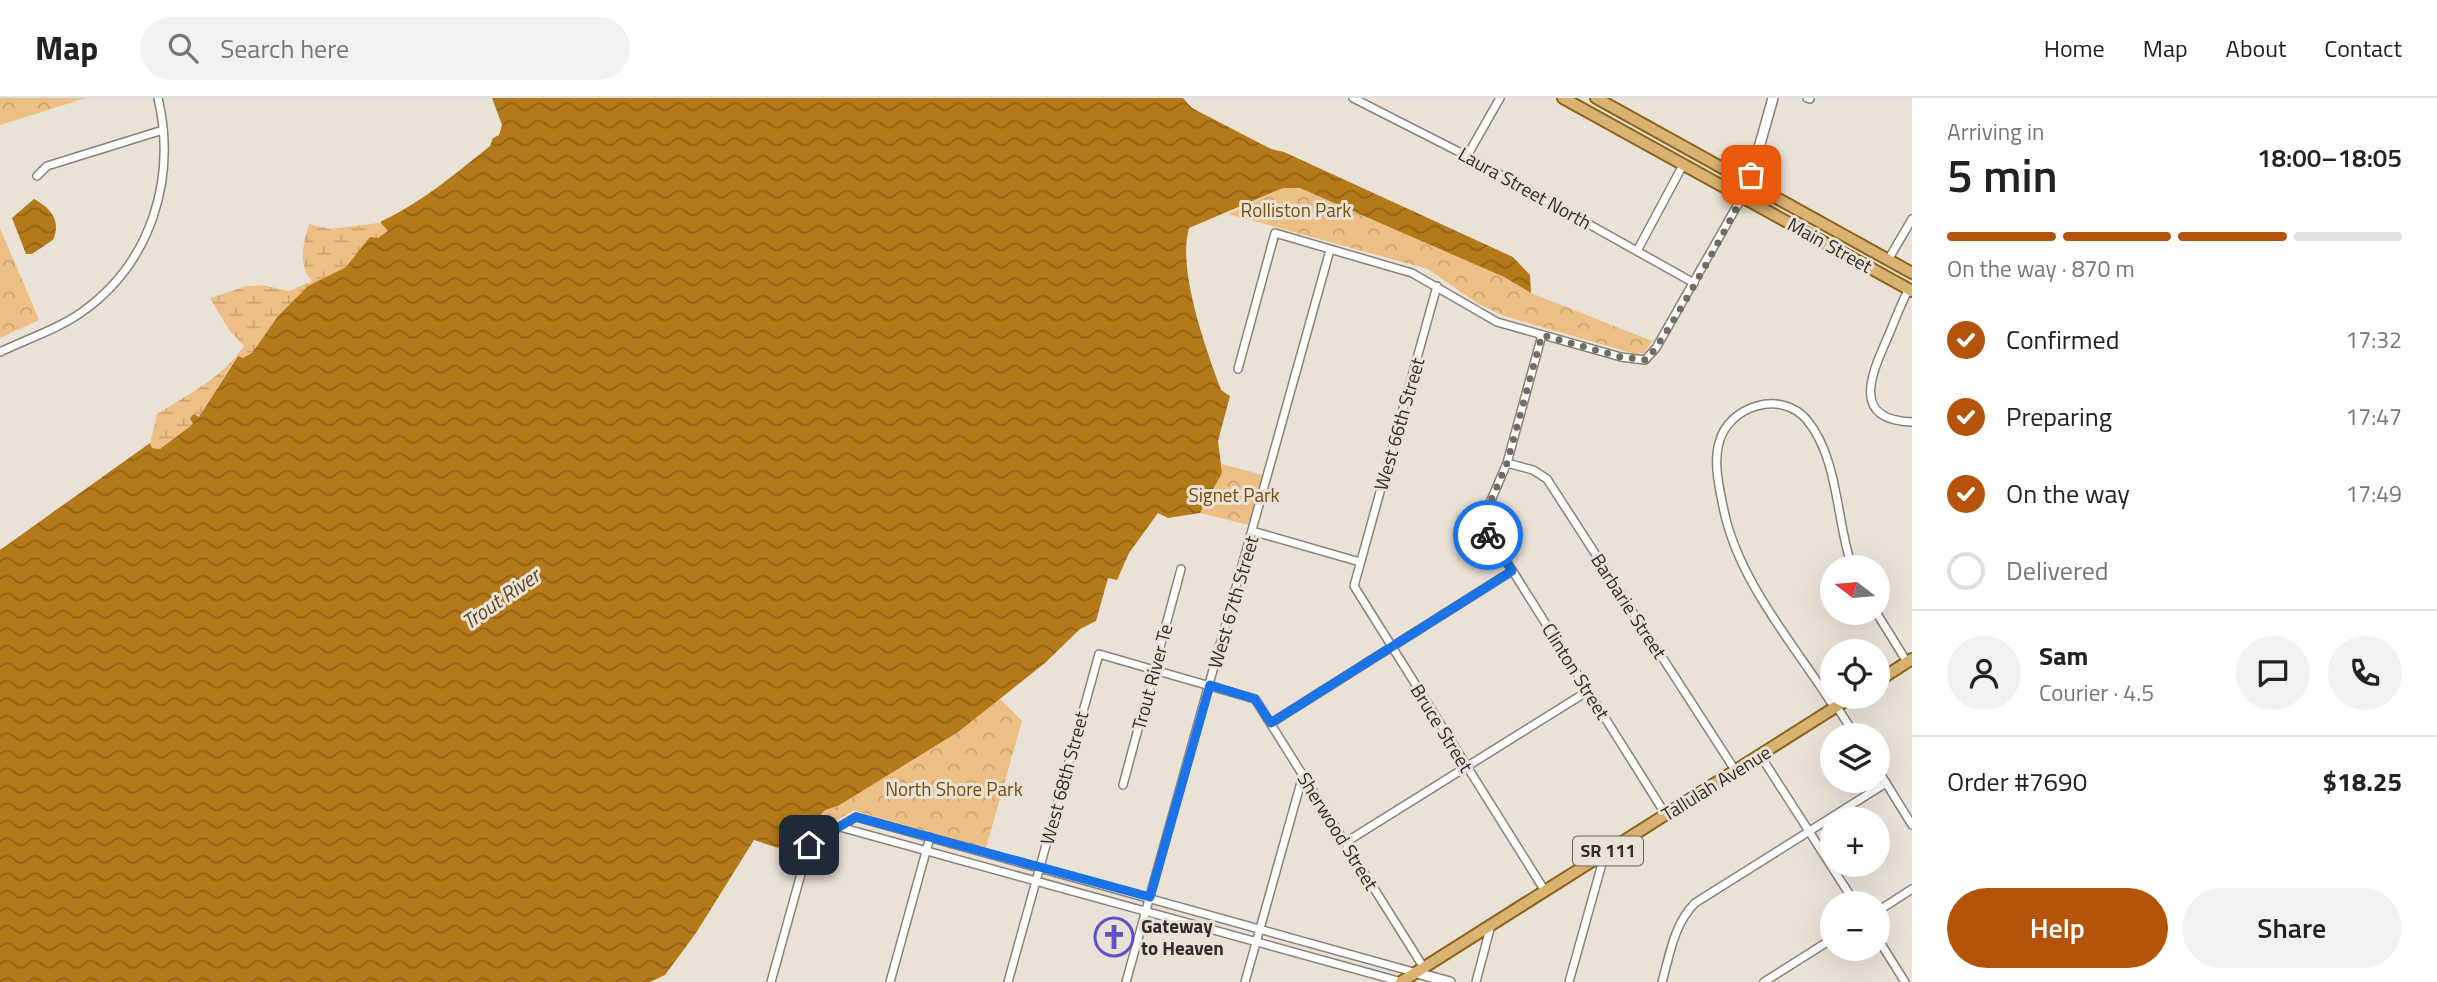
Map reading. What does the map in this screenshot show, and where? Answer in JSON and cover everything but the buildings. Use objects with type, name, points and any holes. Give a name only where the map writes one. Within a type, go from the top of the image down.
[{"type":"main road","name":"Main Street","points":[[1563,98],[1910,290]]},
{"type":"main road","name":"Main Street","points":[[1596,98],[1912,273]]},
{"type":"main road","points":[[1890,674],[1910,661]]},
{"type":"main road","name":"Tallulah Avenue","points":[[1402,982],[1834,709]]},
{"type":"street","points":[[0,352],[83,311],[128,268],[156,211],[164,166],[163,130],[158,98]]},
{"type":"street","name":"Laura Street North","points":[[1353,98],[1467,156],[1694,283]]},
{"type":"street","points":[[1467,156],[1500,98]]},
{"type":"street","points":[[1238,369],[1275,233],[1412,272],[1483,316],[1621,357],[1646,360],[1656,348],[1694,283],[1749,183],[1773,98]]},
{"type":"street","points":[[37,176],[47,166],[163,130]]},
{"type":"street","points":[[1637,251],[1683,165]]},
{"type":"street","points":[[1888,260],[1912,219]]},
{"type":"street","name":"West 67th Street","points":[[1126,982],[1331,250]]},
{"type":"street","name":"West 66th Street","points":[[1360,562],[1437,286]]},
{"type":"street","points":[[1910,290],[1881,352],[1869,394],[1875,410],[1884,418],[1912,422]]},
{"type":"street","points":[[1507,463],[1542,335]]},
{"type":"street","points":[[1820,685],[1747,572],[1732,537],[1725,513],[1717,456],[1722,433],[1733,418],[1747,408],[1771,403],[1791,409],[1808,422],[1828,467],[1849,555]]},
{"type":"street","name":"Clinton Street","points":[[1507,463],[1486,512],[1485,527],[1666,815]]},
{"type":"street","name":"Barbarie Street","points":[[1507,463],[1533,470],[1547,479],[1735,770]]},
{"type":"street","points":[[1252,531],[1360,562]]},
{"type":"street","name":"Bruce Street","points":[[1360,562],[1354,586],[1545,891]]},
{"type":"street","name":"Trout River Te","points":[[1122,785],[1181,569]]},
{"type":"street","points":[[1271,723],[1512,571]]},
{"type":"street","points":[[1885,625],[1910,661]]},
{"type":"street","name":"West 68th Street","points":[[1008,982],[1099,654],[1154,670]]},
{"type":"street","points":[[1154,670],[1210,685]]},
{"type":"street","name":"Sherwood Street","points":[[1210,685],[1250,696],[1271,723],[1346,842],[1421,970]]},
{"type":"street","points":[[1346,842],[1588,691]]},
{"type":"street","points":[[1760,755],[1847,891]]},
{"type":"street","points":[[1245,982],[1303,775]]},
{"type":"street","points":[[1890,789],[1912,825]]},
{"type":"street","points":[[1662,982],[1684,914],[1695,903],[1870,793]]},
{"type":"street","points":[[771,982],[809,845],[856,817],[1421,970],[1450,982]]},
{"type":"street","points":[[840,827],[1402,982]]},
{"type":"street","points":[[890,982],[930,837]]},
{"type":"street","points":[[1569,982],[1605,853]]},
{"type":"street","points":[[1890,903],[1912,889]]},
{"type":"street","points":[[1476,982],[1492,924]]},
{"type":"street","points":[[1765,982],[1820,947]]},
{"type":"street","points":[[1890,958],[1905,982]]},
{"type":"green space","points":[[0,98],[86,98],[0,125]]},
{"type":"green space","name":"Rolliston Park","points":[[1283,188],[1300,188],[1323,197],[1504,277],[1531,293],[1652,341],[1644,353],[1635,354],[1504,316],[1477,303],[1428,269],[1228,214]]},
{"type":"green space","points":[[379,223],[388,227],[388,231],[346,267],[308,286],[278,316],[252,353],[243,358],[237,356],[199,417],[194,414],[193,424],[160,449],[152,448],[150,443],[157,414],[215,376],[244,346],[229,330],[210,298],[247,286],[262,285],[289,291],[312,281],[303,261],[309,224],[330,229]]},
{"type":"green space","points":[[0,228],[39,320],[0,338]]},
{"type":"green space","name":"Signet Park","points":[[1222,464],[1263,475],[1249,525],[1200,513],[1222,473]]},
{"type":"green space","name":"North Shore Park","points":[[999,698],[1022,721],[986,848],[838,806],[958,732]]},
{"type":"green space","points":[[838,806],[854,810],[811,836],[801,855],[788,851],[793,838],[804,835],[825,810]]},
{"type":"water","name":"Trout River","points":[[492,98],[1183,98],[1192,108],[1271,149],[1284,152],[1513,257],[1530,275],[1531,293],[1504,277],[1300,188],[1283,188],[1189,228],[1187,265],[1195,309],[1221,390],[1230,396],[1218,441],[1222,473],[1200,513],[1168,518],[1158,513],[1129,553],[1117,580],[1108,578],[1096,621],[1080,629],[1045,663],[958,732],[838,806],[825,810],[813,824],[798,818],[778,848],[754,840],[696,933],[665,975],[650,982],[0,982],[0,550],[150,443],[152,448],[160,449],[193,424],[190,418],[194,414],[199,417],[238,356],[243,358],[252,353],[278,316],[308,286],[346,267],[370,237],[378,238],[388,231],[380,222],[424,197],[490,146],[493,138],[499,135],[502,125]]},
{"type":"water","points":[[34,199],[52,215],[56,226],[55,233],[53,240],[32,254],[26,254],[12,218]]},
{"type":"way so far","points":[[1488,535],[1485,527],[1486,512],[1507,463],[1542,335],[1621,357],[1646,360],[1656,348],[1694,283],[1742,197],[1751,175]]},
{"type":"place","name":"Gateway to Heaven","points":[[1114,937]]},
{"type":"route","points":[[809,845],[856,817],[1150,897],[1210,685],[1255,699],[1271,723],[1512,571],[1488,535]]}]
